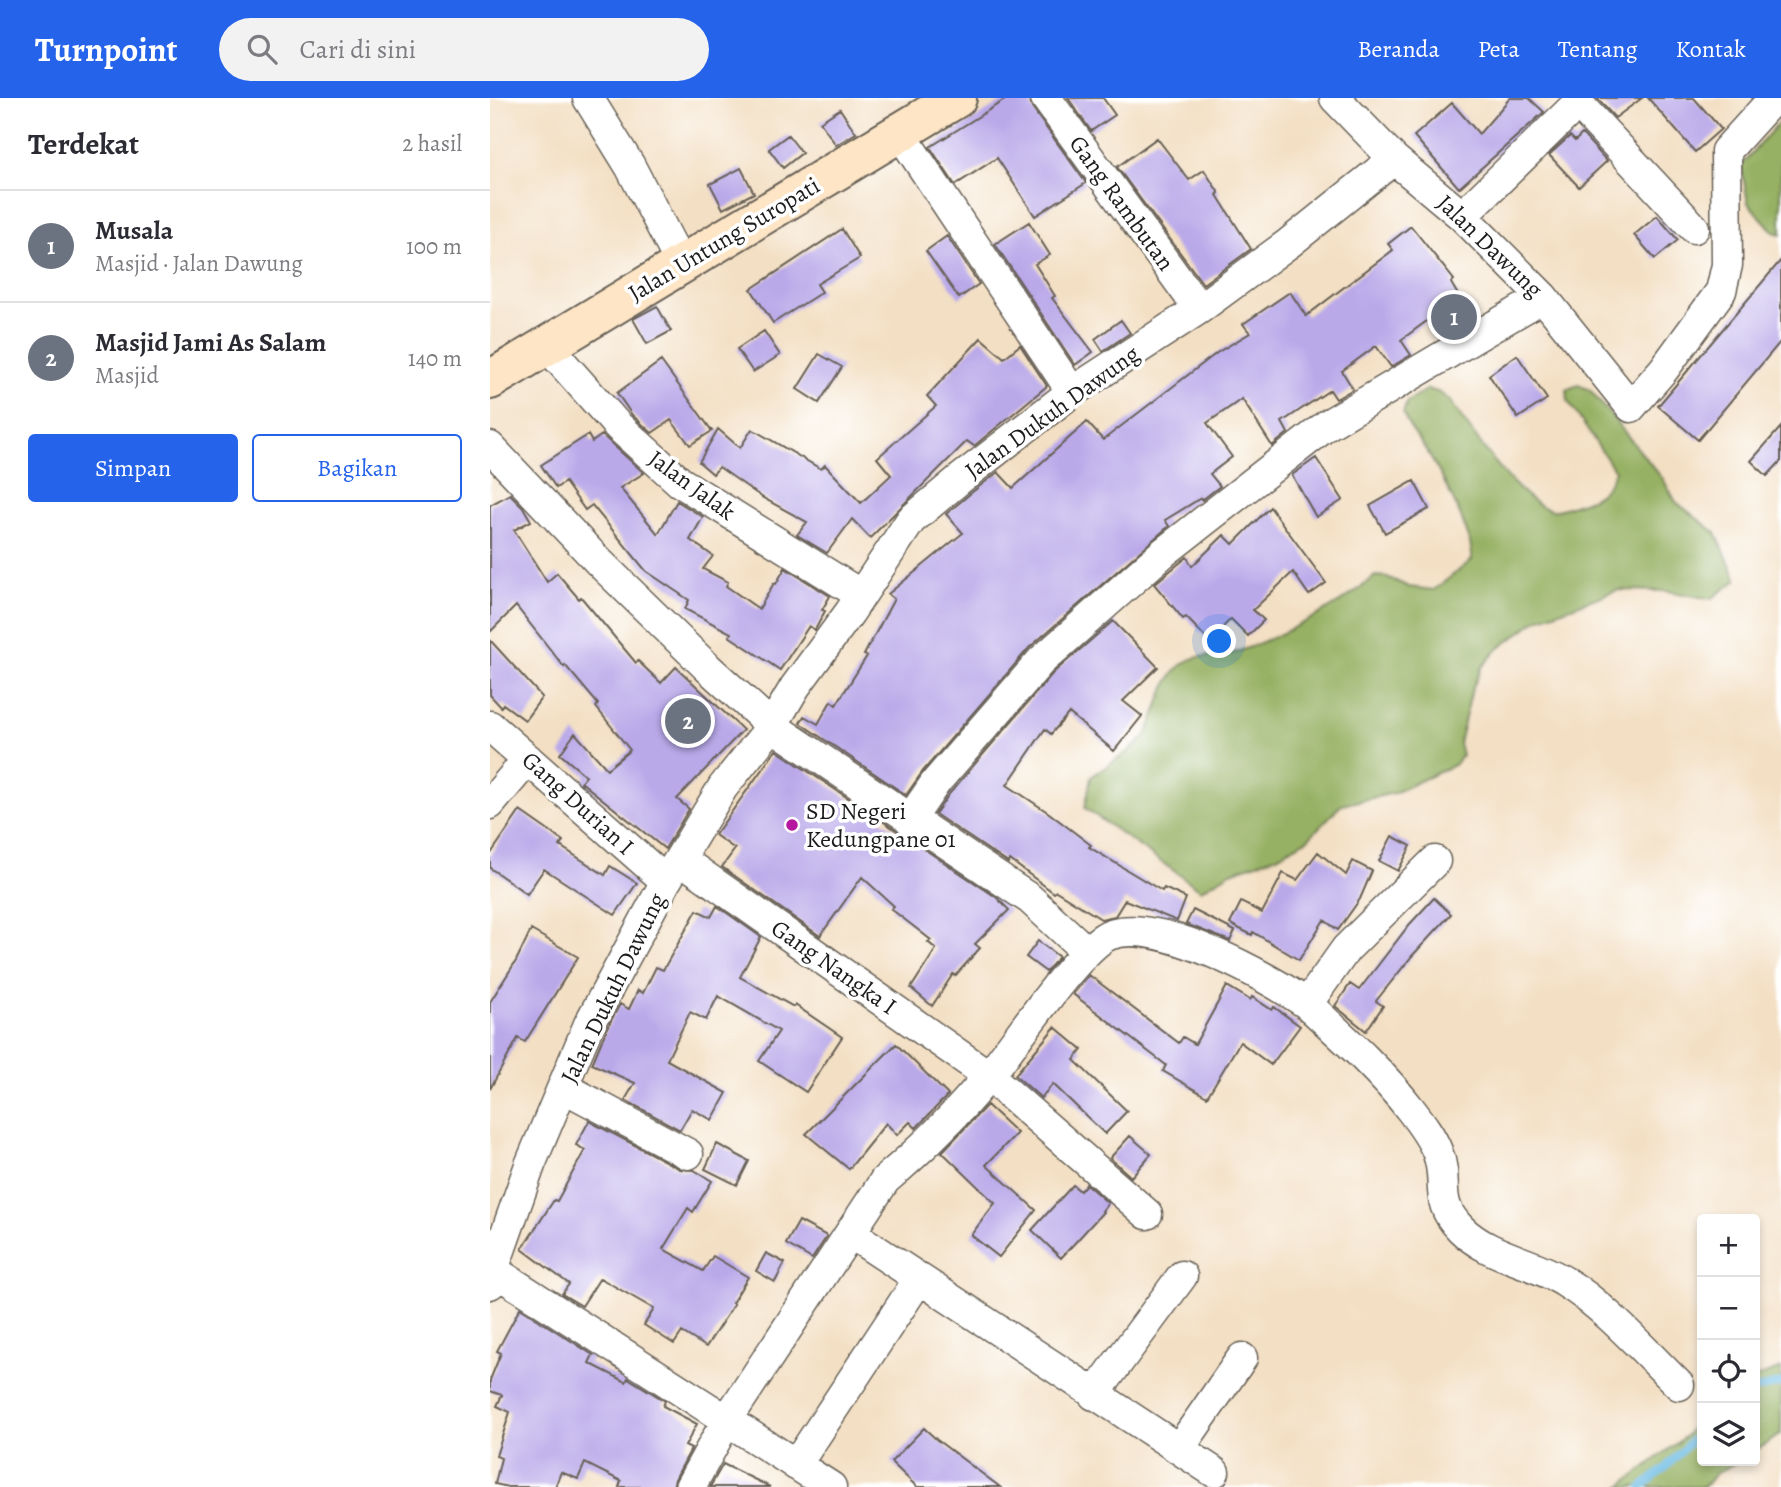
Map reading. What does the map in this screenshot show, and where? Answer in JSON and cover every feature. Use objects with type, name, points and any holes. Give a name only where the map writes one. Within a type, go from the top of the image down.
[{"type":"main road","name":"Jalan Untung Suropati","points":[[490,380],[957,98]]},
{"type":"street","points":[[589,98],[630,166],[681,264]]},
{"type":"street","name":"Gang Rambutan","points":[[1046,98],[1199,309]]},
{"type":"street","name":"Jalan Dawung","points":[[1335,98],[1394,159],[1462,216],[1543,297],[1632,407],[1664,369],[1721,291],[1727,265],[1724,167],[1726,151],[1774,98]]},
{"type":"street","points":[[1462,216],[1575,106],[1583,109],[1694,228]]},
{"type":"street","points":[[900,133],[1072,392]]},
{"type":"street","name":"Jalan Dukuh Dawung","points":[[831,1487],[727,1420],[491,1277],[530,1165],[589,1024],[673,870],[723,788],[772,726],[795,687],[911,520],[1072,392],[1199,309],[1289,243],[1394,159]]},
{"type":"street","points":[[910,820],[936,782],[1041,661],[1163,553],[1327,425],[1543,297]]},
{"type":"street","name":"Jalan Jalak","points":[[547,346],[618,426],[680,482],[861,595]]},
{"type":"street","points":[[490,447],[599,562],[772,726],[1030,899],[1086,951]]},
{"type":"street","name":"Gang Durian I","points":[[490,726],[528,759],[673,870]]},
{"type":"street","points":[[490,804],[528,759]]},
{"type":"street","points":[[1307,1004],[1346,949],[1435,860]]},
{"type":"street","name":"Gang Nangka I","points":[[673,870],[989,1076]]},
{"type":"street","points":[[690,1487],[727,1420],[885,1180],[918,1152],[989,1076],[1086,951],[1111,934],[1140,932],[1168,937],[1231,961],[1289,991],[1307,1004],[1386,1078],[1422,1125],[1437,1150],[1443,1201],[1448,1214],[1463,1230],[1479,1244],[1565,1282],[1592,1302],[1679,1385]]},
{"type":"street","points":[[989,1076],[1147,1214]]},
{"type":"street","points":[[563,1087],[688,1154]]},
{"type":"street","points":[[850,1233],[1214,1472]]},
{"type":"street","points":[[1094,1395],[1182,1276]]},
{"type":"street","points":[[796,1465],[919,1279]]},
{"type":"street","points":[[1179,1449],[1242,1357]]},
{"type":"green space","points":[[1781,120],[1781,234],[1774,232],[1748,203],[1741,165]]},
{"type":"green space","points":[[1579,385],[1590,390],[1663,479],[1676,502],[1716,533],[1737,580],[1711,599],[1666,591],[1618,590],[1538,619],[1498,649],[1482,667],[1472,689],[1459,743],[1462,755],[1454,765],[1394,793],[1341,805],[1308,839],[1277,856],[1231,872],[1201,890],[1085,808],[1091,777],[1142,740],[1170,679],[1183,664],[1202,656],[1234,653],[1270,639],[1327,610],[1375,576],[1387,577],[1409,587],[1434,590],[1472,560],[1468,536],[1457,507],[1403,413],[1407,402],[1428,389],[1440,393],[1450,401],[1512,482],[1542,506],[1557,510],[1595,497],[1608,484],[1615,471],[1568,401],[1567,389]]},
{"type":"green space","points":[[1781,1368],[1781,1434],[1760,1448],[1760,1403],[1760,1376]]},
{"type":"green space","points":[[1697,1418],[1697,1466],[1729,1466],[1714,1475],[1704,1487],[1620,1487],[1687,1435]]},
{"type":"building","points":[[1008,98],[1029,98],[1032,108],[1086,183],[1035,216],[997,158],[955,185],[930,147]]},
{"type":"building","points":[[1068,98],[1103,98],[1115,115],[1091,131]]},
{"type":"building","points":[[1510,98],[1529,98],[1544,112],[1459,188],[1414,136],[1452,103],[1479,134]]},
{"type":"building","points":[[1597,98],[1642,98],[1615,118]]},
{"type":"building","points":[[1648,98],[1694,98],[1721,129],[1695,152]]},
{"type":"building","points":[[840,109],[856,133],[836,145],[820,122]]},
{"type":"building","points":[[1582,134],[1607,161],[1579,187],[1549,155],[1570,136],[1575,141]]},
{"type":"building","points":[[788,135],[802,153],[783,168],[769,149]]},
{"type":"building","points":[[1157,138],[1189,180],[1204,170],[1251,249],[1203,284],[1117,167]]},
{"type":"building","points":[[741,168],[754,193],[723,209],[710,184]]},
{"type":"building","points":[[1657,216],[1678,240],[1655,259],[1634,235]]},
{"type":"building","points":[[1029,222],[1050,255],[1035,264],[1055,296],[1052,298],[1093,352],[1075,365],[995,244]]},
{"type":"building","points":[[1411,226],[1454,280],[1451,283],[1472,319],[1447,334],[1435,315],[1401,340],[1411,355],[1391,367],[1376,346],[1342,371],[1353,389],[1336,399],[1330,390],[1282,422],[1288,433],[1272,446],[1242,399],[1207,423],[1232,457],[1210,474],[1220,486],[1202,500],[1201,498],[1165,520],[1169,526],[1029,648],[923,771],[906,795],[800,723],[804,716],[818,724],[831,701],[836,705],[867,656],[864,655],[894,599],[888,594],[963,533],[946,514],[971,493],[998,472],[1013,488],[1087,422],[1103,440],[1218,352],[1250,333],[1243,324],[1290,292],[1306,316],[1393,250],[1388,244]]},
{"type":"building","points":[[842,229],[860,258],[817,284],[822,292],[773,323],[751,289]]},
{"type":"building","points":[[947,236],[979,284],[959,298],[926,251]]},
{"type":"building","points":[[1781,260],[1781,341],[1698,440],[1658,406]]},
{"type":"building","points":[[657,306],[671,331],[647,344],[633,319]]},
{"type":"building","points":[[1121,320],[1130,333],[1103,351],[1095,339]]},
{"type":"building","points":[[764,331],[780,355],[753,372],[737,349]]},
{"type":"building","points":[[981,338],[1004,358],[1020,345],[1047,386],[974,446],[967,441],[870,538],[852,519],[827,553],[797,535],[807,522],[763,498],[719,467],[713,474],[699,462],[718,429],[740,448],[752,429],[821,469],[825,465],[861,503],[891,475],[877,458],[936,406],[927,396]]},
{"type":"building","points":[[819,354],[842,367],[819,403],[797,389]]},
{"type":"building","points":[[1517,355],[1547,399],[1518,418],[1489,375]]},
{"type":"building","points":[[661,361],[712,431],[690,445],[671,420],[652,433],[632,415],[617,393]]},
{"type":"building","points":[[1781,427],[1781,461],[1767,476],[1751,461]]},
{"type":"building","points":[[588,435],[592,442],[602,435],[644,473],[620,488],[658,534],[677,501],[703,517],[690,540],[713,556],[703,569],[728,582],[726,586],[759,609],[785,568],[830,596],[815,630],[809,626],[780,670],[729,636],[731,633],[685,609],[689,600],[646,571],[592,505],[585,510],[565,482],[556,488],[541,465]]},
{"type":"building","points":[[1316,458],[1343,500],[1316,517],[1292,475]]},
{"type":"building","points":[[1414,481],[1429,509],[1385,533],[1370,506]]},
{"type":"building","points":[[510,494],[523,507],[531,521],[514,530],[547,582],[557,573],[579,599],[581,597],[636,663],[638,661],[661,683],[676,667],[743,730],[677,799],[689,809],[665,849],[581,782],[586,776],[560,754],[575,733],[607,769],[630,750],[596,707],[598,704],[565,665],[564,667],[516,606],[490,632],[490,505]]},
{"type":"building","points":[[1270,507],[1326,583],[1309,595],[1293,572],[1253,610],[1264,620],[1248,636],[1231,619],[1209,641],[1186,617],[1183,619],[1154,584],[1187,557],[1192,566],[1224,535],[1233,544]]},
{"type":"building","points":[[1113,621],[1158,667],[1123,701],[1142,716],[1114,751],[1069,713],[1051,734],[1045,729],[1007,785],[1049,813],[1091,845],[1089,847],[1162,891],[1164,888],[1186,898],[1177,921],[1125,900],[1115,916],[1101,919],[1056,891],[1054,893],[1010,860],[1008,863],[935,814],[1053,673]]},
{"type":"building","points":[[490,640],[542,697],[525,720],[503,704],[501,707],[490,695]]},
{"type":"building","points":[[776,750],[996,897],[1009,910],[975,944],[980,948],[955,976],[953,974],[932,1006],[911,988],[936,949],[928,942],[931,940],[891,909],[894,906],[862,877],[820,936],[722,867],[735,849],[715,835]]},
{"type":"building","points":[[520,811],[563,841],[560,846],[605,875],[610,866],[637,883],[615,915],[544,869],[527,894],[490,868],[490,855]]},
{"type":"building","points":[[1392,836],[1411,846],[1398,871],[1379,861]]},
{"type":"building","points":[[1318,852],[1346,875],[1353,861],[1372,871],[1360,899],[1338,930],[1324,920],[1299,960],[1253,932],[1252,935],[1230,924],[1241,902],[1262,913],[1283,873],[1297,880]]},
{"type":"building","points":[[1434,898],[1451,914],[1412,956],[1376,1001],[1383,1006],[1366,1031],[1335,1006],[1350,984],[1359,990],[1409,925]]},
{"type":"building","points":[[717,906],[761,937],[740,977],[794,1007],[795,1005],[842,1037],[806,1092],[759,1061],[779,1031],[718,996],[706,1020],[690,1012],[667,1060],[727,1093],[712,1120],[692,1109],[680,1130],[625,1100],[635,1083],[592,1064],[620,1004],[629,1009],[638,990],[643,993],[656,967],[663,970],[697,910],[711,917]]},
{"type":"building","points":[[1193,910],[1235,931],[1230,941],[1186,924]]},
{"type":"building","points":[[531,930],[578,957],[525,1042],[518,1038],[490,1089],[490,1002],[516,961]]},
{"type":"building","points":[[1038,941],[1059,957],[1046,972],[1026,957]]},
{"type":"building","points":[[1089,975],[1179,1043],[1183,1037],[1195,1044],[1227,986],[1272,1010],[1274,1007],[1300,1026],[1271,1065],[1240,1042],[1207,1097],[1163,1071],[1166,1065],[1073,994]]},
{"type":"building","points":[[1055,1027],[1082,1050],[1074,1060],[1127,1111],[1105,1134],[1053,1084],[1041,1098],[1015,1075]]},
{"type":"building","points":[[896,1044],[948,1095],[916,1128],[910,1122],[897,1135],[886,1123],[849,1169],[806,1134]]},
{"type":"building","points":[[987,1105],[1017,1133],[986,1165],[1036,1210],[999,1257],[971,1235],[995,1203],[942,1152]]},
{"type":"building","points":[[589,1121],[680,1169],[694,1170],[712,1181],[693,1212],[688,1208],[663,1249],[703,1271],[713,1256],[748,1277],[706,1347],[682,1332],[674,1344],[644,1325],[654,1309],[600,1278],[582,1306],[562,1294],[569,1284],[522,1249],[554,1200],[557,1201],[585,1150],[576,1145]]},
{"type":"building","points":[[1130,1136],[1151,1154],[1131,1177],[1110,1158]]},
{"type":"building","points":[[717,1144],[749,1161],[737,1185],[705,1169]]},
{"type":"building","points":[[1086,1184],[1108,1203],[1061,1258],[1032,1230],[1073,1185],[1080,1191]]},
{"type":"building","points":[[799,1221],[827,1236],[812,1259],[786,1244]]},
{"type":"building","points":[[766,1253],[785,1263],[775,1282],[756,1271]]},
{"type":"building","points":[[520,1308],[593,1355],[589,1363],[626,1382],[628,1378],[665,1401],[663,1406],[697,1424],[685,1446],[691,1449],[673,1487],[619,1487],[621,1481],[585,1463],[578,1479],[561,1472],[555,1487],[508,1487],[495,1484],[501,1458],[496,1456],[510,1412],[497,1406],[502,1395],[490,1391],[490,1380],[501,1353],[497,1351]]},
{"type":"building","points":[[924,1428],[1000,1487],[917,1487],[891,1462]]},
{"type":"building","points":[[723,1464],[770,1487],[710,1487]]},
{"type":"waterway","points":[[1760,1389],[1781,1383]]},
{"type":"waterway","points":[[1642,1487],[1697,1435]]},
{"type":"place","name":"Musala","points":[[1454,317]]},
{"type":"place","name":"Masjid Jami As Salam","points":[[688,721]]},
{"type":"place","name":"SD Negeri Kedungpane 01","points":[[792,825]]}]
